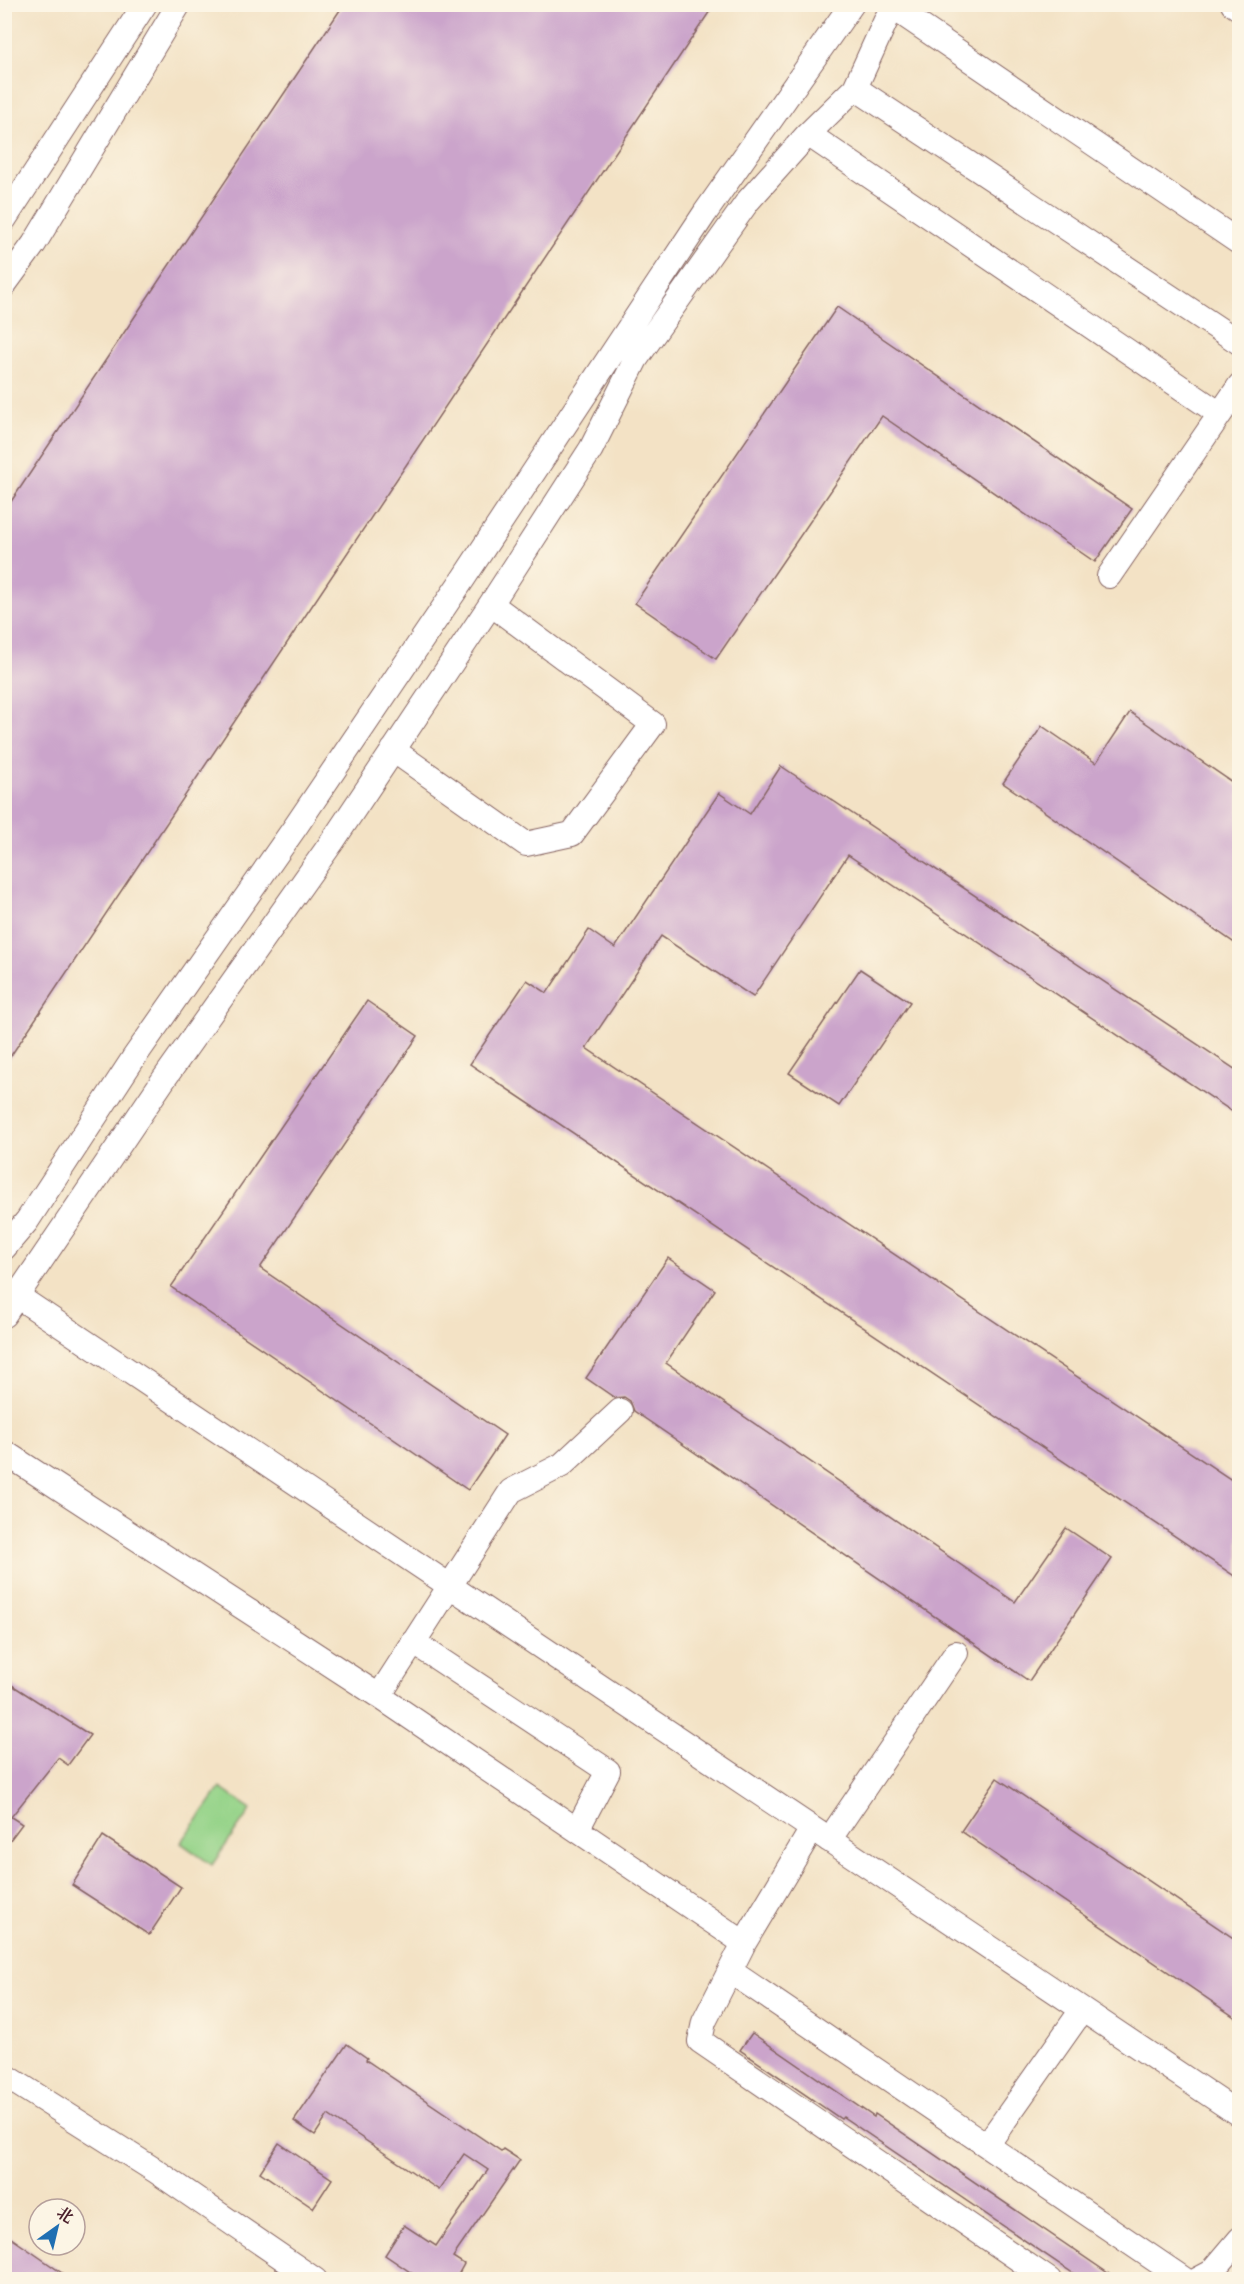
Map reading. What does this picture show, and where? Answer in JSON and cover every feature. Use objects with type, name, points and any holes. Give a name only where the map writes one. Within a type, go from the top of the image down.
[{"type":"lane","points":[[4,220],[145,4]]},
{"type":"lane","points":[[4,285],[34,244],[179,4]]},
{"type":"lane","points":[[4,1248],[27,1221],[133,1059],[296,826],[464,579],[705,213],[852,4]]},
{"type":"lane","points":[[1233,4],[1239,9]]},
{"type":"lane","points":[[1239,243],[890,6],[855,88],[808,134],[748,201],[636,359],[591,449],[491,604],[326,850],[9,1300],[450,1587],[1239,2115]]},
{"type":"lane","points":[[855,88],[1239,343]]},
{"type":"lane","points":[[808,134],[1220,414]]},
{"type":"lane","points":[[1110,576],[1239,385]]},
{"type":"lane","points":[[393,750],[526,844],[572,834],[653,724],[491,604]]},
{"type":"lane","points":[[296,826],[326,850]]},
{"type":"lane","points":[[379,1696],[511,1491],[562,1465],[620,1411]]},
{"type":"lane","points":[[4,1452],[379,1696],[744,1944]]},
{"type":"lane","points":[[414,1642],[608,1771],[577,1830]]},
{"type":"lane","points":[[956,1653],[821,1835],[744,1944],[704,2022],[700,2041],[1048,2280]]},
{"type":"lane","points":[[730,1971],[1185,2280]]},
{"type":"lane","points":[[987,2145],[1083,2010]]},
{"type":"lane","points":[[4,2075],[156,2171],[315,2280]]},
{"type":"lane","points":[[1197,2280],[1212,2272],[1239,2239]]},
{"type":"green space","points":[[220,1788],[251,1809],[212,1865],[181,1843]]},
{"type":"building","points":[[344,4],[700,4],[710,11],[4,1066],[4,512]]},
{"type":"building","points":[[837,307],[1132,509],[1095,562],[882,416],[716,659],[635,603]]},
{"type":"building","points":[[1130,712],[1239,787],[1239,946],[1003,783],[1042,726],[1096,763]]},
{"type":"building","points":[[781,766],[1239,1072],[1239,1116],[848,855],[753,997],[661,936],[586,1048],[1239,1485],[1239,1579],[470,1064],[527,980],[547,993],[589,930],[615,948],[719,793],[750,814]]},
{"type":"building","points":[[860,969],[910,1002],[839,1106],[789,1073]]},
{"type":"building","points":[[367,1001],[418,1036],[260,1268],[505,1435],[468,1490],[171,1287]]},
{"type":"building","points":[[668,1258],[715,1290],[666,1363],[1015,1602],[1066,1528],[1112,1559],[1029,1681],[634,1411],[630,1401],[624,1397],[615,1398],[586,1378]]},
{"type":"building","points":[[4,1680],[90,1735],[68,1765],[58,1758],[11,1817],[22,1824],[4,1848]]},
{"type":"building","points":[[997,1778],[1239,1942],[1239,2020],[961,1831]]},
{"type":"building","points":[[103,1836],[181,1887],[149,1935],[72,1885]]},
{"type":"building","points":[[752,2033],[1118,2280],[1083,2280],[843,2117],[841,2119],[740,2050]]},
{"type":"building","points":[[347,2044],[367,2058],[366,2060],[501,2151],[503,2149],[520,2160],[453,2257],[464,2264],[455,2280],[422,2280],[385,2255],[404,2225],[436,2246],[488,2170],[464,2154],[439,2190],[328,2115],[315,2135],[294,2121]]},
{"type":"building","points":[[279,2143],[332,2179],[313,2208],[260,2172]]},
{"type":"building","points":[[4,2233],[27,2249],[27,2257],[39,2257],[72,2280],[4,2280]]}]
